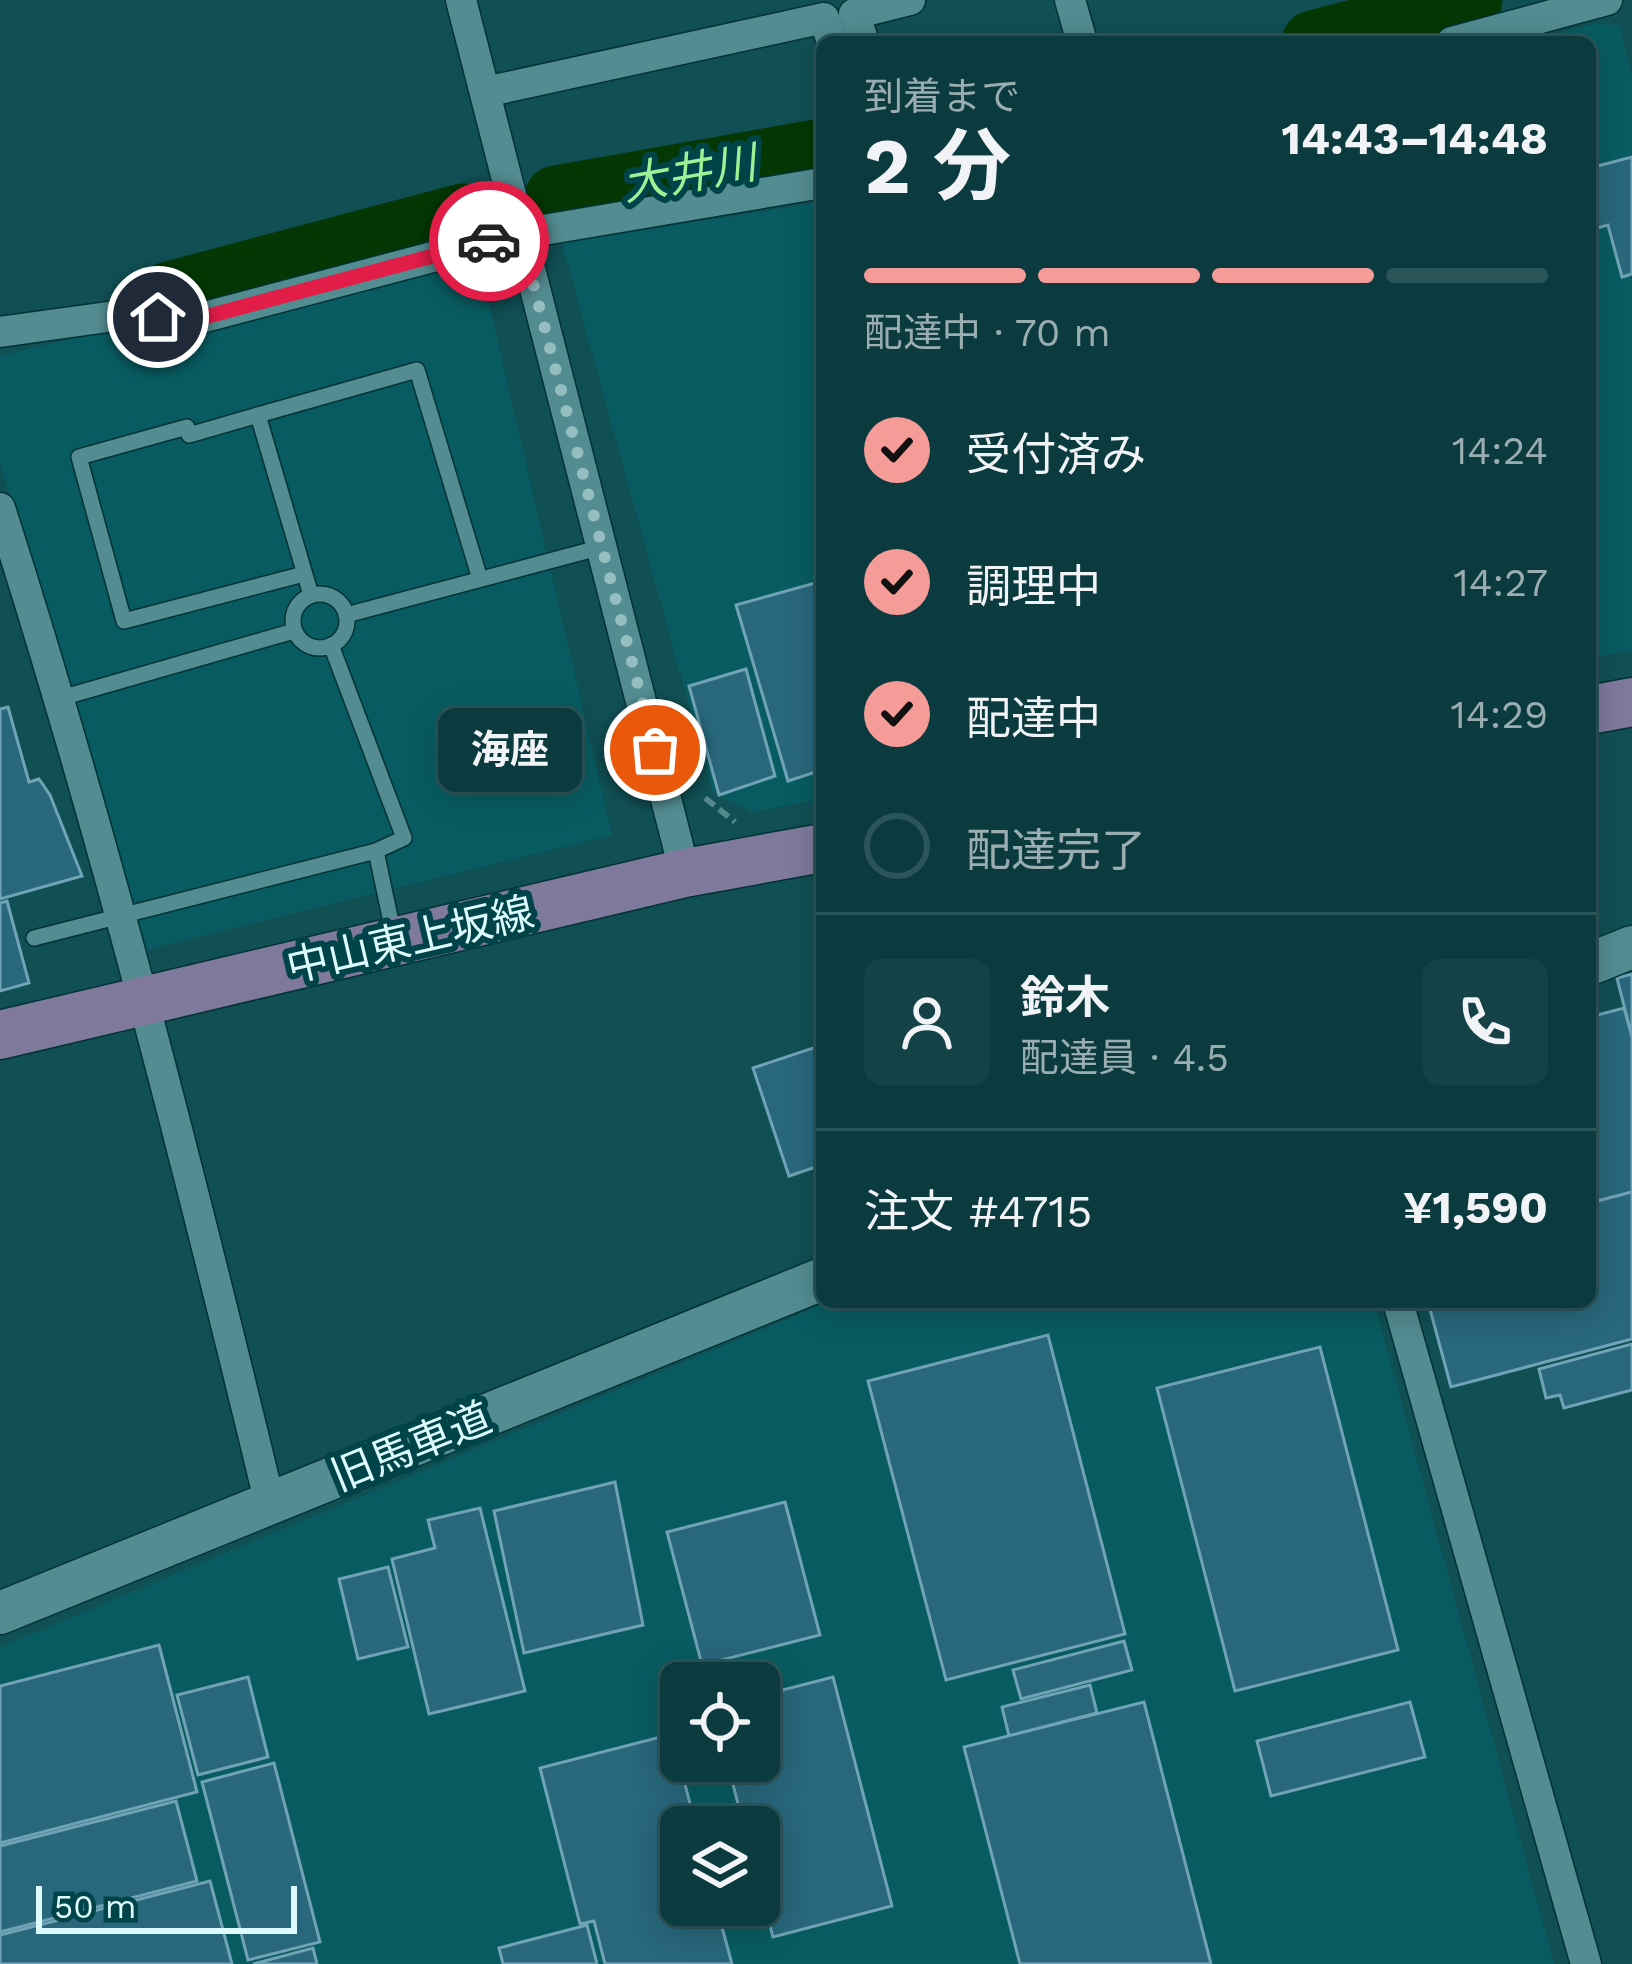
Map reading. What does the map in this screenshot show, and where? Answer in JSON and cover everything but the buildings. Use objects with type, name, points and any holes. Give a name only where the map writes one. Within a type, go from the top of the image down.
[{"type":"main road","points":[[1596,709],[1632,702]]},
{"type":"main road","name":"中山東上坂線","points":[[0,1035],[685,873],[816,849]]},
{"type":"street","points":[[461,0],[685,873]]},
{"type":"street","points":[[862,36],[854,14],[910,0]]},
{"type":"street","points":[[1070,0],[1080,36]]},
{"type":"street","points":[[1474,36],[1607,0]]},
{"type":"street","points":[[485,92],[824,18],[830,36]]},
{"type":"street","points":[[0,332],[115,316],[201,318],[520,233],[816,184]]},
{"type":"street","points":[[0,508],[61,698],[116,915],[143,1000],[270,1504]]},
{"type":"street","points":[[1596,962],[1632,947]]},
{"type":"street","name":"旧馬車道","points":[[0,1612],[816,1281]]},
{"type":"street","points":[[1400,1308],[1586,1964]]},
{"type":"lane","points":[[304,574],[124,621],[79,457],[188,427],[189,435],[417,370],[479,579]]},
{"type":"lane","points":[[258,415],[311,595]]},
{"type":"lane","points":[[346,615],[604,546]]},
{"type":"lane","points":[[311,595],[337,599],[346,615],[344,633],[331,645],[306,645],[294,631],[297,606],[311,595]]},
{"type":"lane","points":[[61,698],[294,631]]},
{"type":"lane","points":[[34,938],[376,851],[404,838],[331,645]]},
{"type":"lane","points":[[376,851],[396,944]]},
{"type":"shaded area","points":[[1593,24],[1619,25],[1632,75],[1632,650],[1596,657],[1596,36],[1547,36]]},
{"type":"shaded area","points":[[816,203],[816,800],[752,812],[713,793],[562,243]]},
{"type":"shaded area","points":[[479,261],[612,835],[145,950],[0,461],[0,356],[87,335],[208,328]]},
{"type":"shaded area","points":[[816,1307],[1376,1308],[1554,1964],[0,1964],[0,1647]]},
{"type":"waterway","name":"大井川","points":[[1336,36],[1471,0]]},
{"type":"waterway","name":"大井川","points":[[556,197],[816,151]]},
{"type":"waterway","name":"大井川","points":[[169,293],[463,215]]},
{"type":"way so far","points":[[489,241],[520,233],[655,750]]},
{"type":"place","name":"海座","points":[[655,750]]},
{"type":"route","points":[[158,317],[201,318],[489,241]]}]
